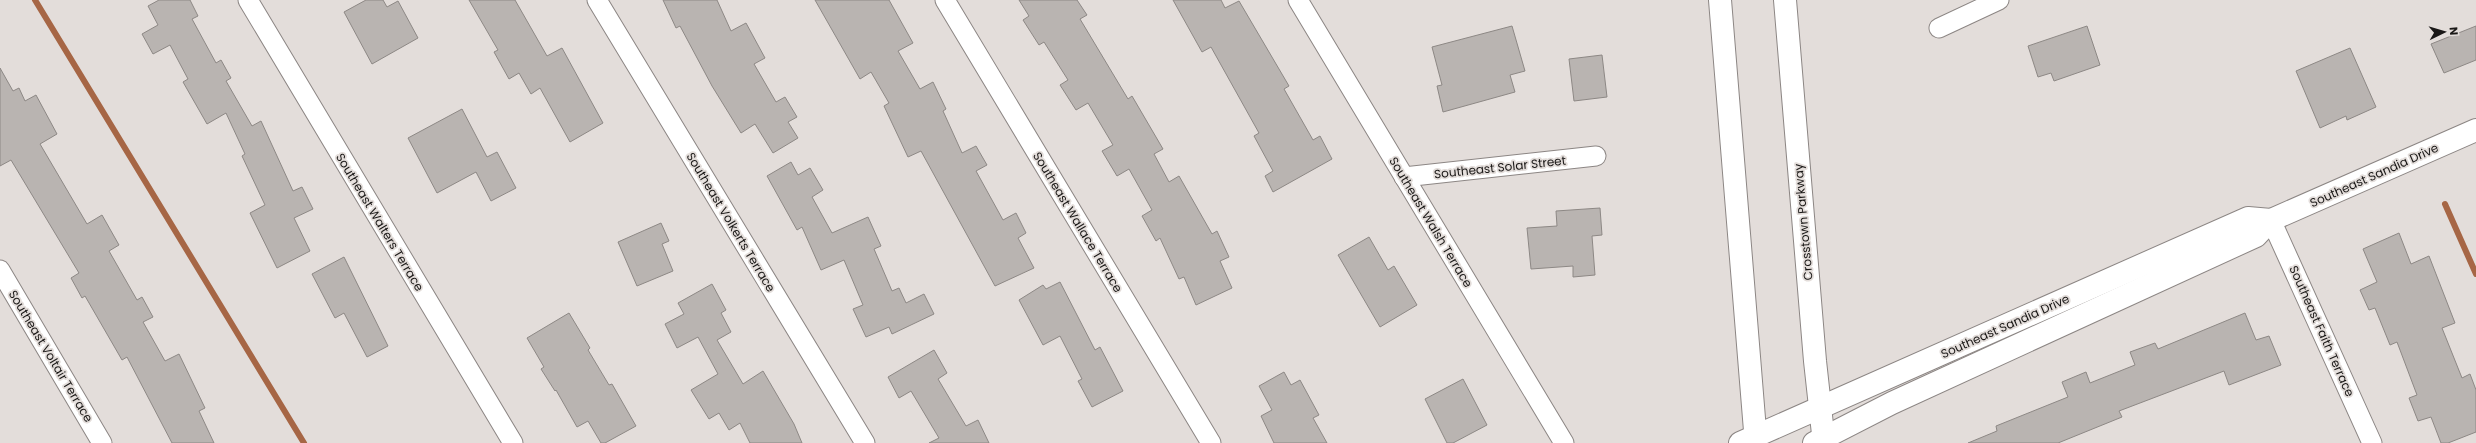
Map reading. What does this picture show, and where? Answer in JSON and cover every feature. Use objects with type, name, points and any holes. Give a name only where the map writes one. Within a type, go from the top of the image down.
[{"type":"street","name":"Southeast Walters Terrace","points":[[248,0],[513,443]]},
{"type":"street","name":"Southeast Volkerts Terrace","points":[[597,0],[865,443]]},
{"type":"street","name":"Southeast Wallace Terrace","points":[[945,0],[1211,443]]},
{"type":"street","name":"Southeast Walsh Terrace","points":[[1298,0],[1564,443]]},
{"type":"street","points":[[1720,0],[1751,441]]},
{"type":"street","name":"Crosstown Parkway","points":[[1785,0],[1820,406],[1821,442]]},
{"type":"street","points":[[1939,28],[1999,0]]},
{"type":"street","name":"Southeast Sandia Drive","points":[[1821,442],[1892,403],[2256,236],[2271,220],[2476,130]]},
{"type":"street","name":"Southeast Solar Street","points":[[1404,177],[1596,156]]},
{"type":"street","name":"Southeast Sandia Drive","points":[[1751,441],[1820,406],[2248,218],[2271,220]]},
{"type":"street","name":"Southeast Faith Terrace","points":[[2271,220],[2372,443]]},
{"type":"street","name":"Southeast Voltair Terrace","points":[[1,273],[102,443]]},
{"type":"building","points":[[159,0],[190,0],[198,16],[192,19],[216,63],[221,60],[231,78],[226,81],[252,126],[261,121],[293,191],[302,187],[313,209],[294,218],[310,251],[277,268],[250,213],[265,205],[242,156],[245,154],[226,113],[207,124],[183,82],[188,79],[170,45],[153,54],[142,34],[158,25],[148,6]]},
{"type":"building","points":[[366,0],[383,0],[387,7],[398,1],[418,38],[372,64],[344,12]]},
{"type":"building","points":[[469,0],[515,0],[547,56],[562,48],[603,123],[570,142],[540,88],[531,94],[519,73],[509,79],[494,52],[498,50]]},
{"type":"building","points":[[663,0],[717,0],[731,31],[746,23],[765,58],[754,64],[776,102],[785,97],[797,117],[788,122],[798,138],[773,153],[755,124],[741,133],[712,86],[680,26],[676,28]]},
{"type":"building","points":[[815,0],[889,0],[913,43],[898,51],[920,89],[933,82],[946,109],[943,111],[962,153],[976,146],[987,165],[976,171],[1003,220],[1016,213],[1026,233],[1018,238],[1034,268],[995,286],[921,151],[908,157],[884,106],[889,103],[871,72],[860,79]]},
{"type":"building","points":[[1019,0],[1077,0],[1087,15],[1080,19],[1128,99],[1132,96],[1163,149],[1154,154],[1169,182],[1179,176],[1212,234],[1217,231],[1229,257],[1220,261],[1232,288],[1196,305],[1184,277],[1179,279],[1160,238],[1156,241],[1142,216],[1152,210],[1129,169],[1117,176],[1102,151],[1113,145],[1088,103],[1076,110],[1060,85],[1068,80],[1044,42],[1039,45],[1023,20],[1029,16]]},
{"type":"building","points":[[1173,0],[1221,0],[1225,8],[1239,1],[1289,86],[1284,89],[1313,140],[1320,136],[1332,159],[1273,192],[1265,176],[1273,171],[1254,136],[1259,133],[1211,47],[1202,52]]},
{"type":"building","points":[[1512,26],[1525,71],[1510,75],[1515,92],[1443,112],[1437,86],[1442,85],[1432,47]]},
{"type":"building","points":[[2087,26],[2100,65],[2054,81],[2051,73],[2038,77],[2028,46]]},
{"type":"building","points":[[2476,26],[2476,60],[2444,73],[2431,44]]},
{"type":"building","points":[[2350,48],[2376,107],[2347,120],[2346,116],[2320,128],[2296,71]]},
{"type":"building","points":[[1602,55],[1607,97],[1574,101],[1569,59]]},
{"type":"building","points":[[0,68],[13,91],[19,88],[25,101],[36,95],[57,134],[40,144],[87,224],[102,215],[119,245],[109,251],[137,300],[142,297],[153,317],[143,322],[165,361],[179,354],[205,408],[199,411],[214,443],[172,443],[127,357],[122,360],[85,296],[82,298],[71,278],[79,273],[11,160],[0,166]]},
{"type":"building","points":[[462,109],[487,157],[497,152],[516,188],[491,201],[476,172],[437,193],[408,138]]},
{"type":"building","points":[[791,162],[798,175],[810,168],[823,190],[812,197],[832,233],[868,217],[881,246],[874,249],[892,291],[899,288],[906,303],[924,294],[934,314],[892,334],[889,327],[866,337],[853,309],[863,305],[844,260],[821,270],[802,227],[797,230],[767,176]]},
{"type":"building","points":[[1600,208],[1602,235],[1592,236],[1595,275],[1573,277],[1573,266],[1531,269],[1527,228],[1557,226],[1556,211]]},
{"type":"building","points":[[661,223],[669,241],[662,244],[673,271],[637,286],[618,242]]},
{"type":"building","points":[[2399,233],[2411,264],[2429,256],[2455,323],[2442,328],[2462,378],[2470,374],[2476,390],[2476,432],[2448,443],[2441,443],[2431,417],[2418,421],[2409,398],[2417,395],[2397,342],[2390,345],[2375,308],[2369,310],[2360,290],[2377,282],[2363,249]]},
{"type":"building","points":[[1369,237],[1388,270],[1394,266],[1417,305],[1380,327],[1338,255]]},
{"type":"building","points":[[344,257],[388,346],[367,357],[344,313],[335,318],[312,274]]},
{"type":"building","points":[[1060,282],[1095,350],[1100,347],[1123,391],[1092,407],[1078,381],[1082,379],[1060,336],[1043,345],[1019,300],[1043,285],[1046,289]]},
{"type":"building","points":[[712,284],[726,310],[721,313],[731,332],[717,340],[743,384],[763,371],[794,424],[802,443],[750,443],[740,423],[729,430],[719,413],[709,419],[691,390],[718,374],[698,337],[677,348],[665,324],[684,314],[678,303]]},
{"type":"building","points":[[569,313],[590,348],[588,350],[609,385],[612,384],[636,426],[605,443],[601,443],[588,421],[577,427],[556,390],[555,391],[541,369],[544,367],[527,338]]},
{"type":"building","points":[[2245,313],[2256,340],[2269,336],[2281,365],[2229,385],[2224,371],[2119,411],[2122,417],[2058,443],[1968,443],[1997,431],[1996,426],[2068,397],[2062,382],[2086,372],[2090,383],[2135,365],[2130,352],[2155,343],[2158,349]]},
{"type":"building","points":[[934,350],[947,373],[938,379],[966,426],[978,420],[989,443],[929,443],[939,438],[911,391],[899,398],[888,377]]},
{"type":"building","points":[[1284,372],[1291,385],[1300,380],[1319,415],[1313,418],[1327,443],[1274,443],[1261,416],[1272,410],[1259,386]]},
{"type":"building","points":[[1463,379],[1487,425],[1453,443],[1447,443],[1425,399]]},
{"type":"waterway","points":[[35,0],[304,443]]},
{"type":"waterway","points":[[2445,204],[2476,274]]}]
